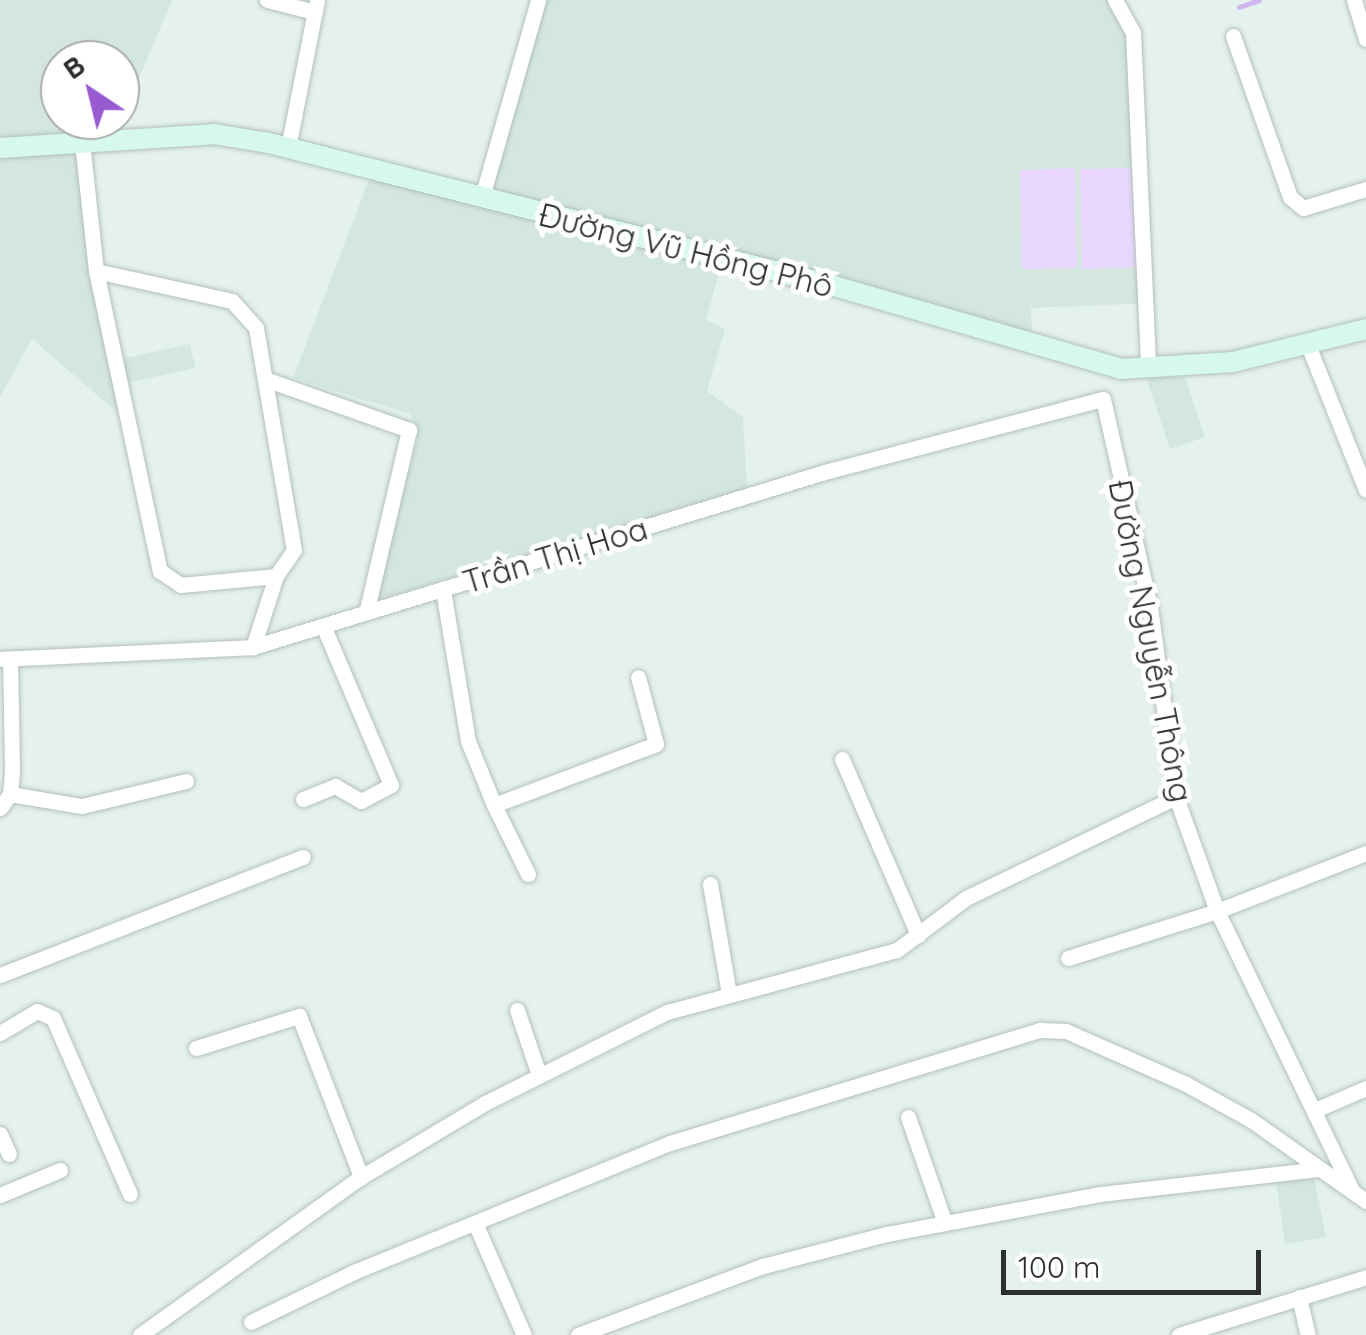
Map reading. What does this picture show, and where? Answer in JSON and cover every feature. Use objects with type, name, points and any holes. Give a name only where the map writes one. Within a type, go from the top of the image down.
[{"type":"street","points":[[267,0],[316,6],[288,148]]},
{"type":"street","points":[[482,198],[538,0]]},
{"type":"street","points":[[1115,0],[1133,32],[1148,367]]},
{"type":"street","points":[[1354,0],[1366,39]]},
{"type":"street","points":[[1232,36],[1290,197],[1302,208],[1366,189]]},
{"type":"street","name":"Đường Vũ Hồng Phô","points":[[0,148],[214,134],[288,148],[834,286],[1122,369],[1233,362],[1366,329]]},
{"type":"street","points":[[82,142],[96,271],[160,571],[181,585],[276,576]]},
{"type":"street","points":[[96,271],[232,301],[247,310],[266,379],[294,550],[276,576],[253,647]]},
{"type":"street","points":[[1308,344],[1366,490]]},
{"type":"street","points":[[1104,400],[1122,369]]},
{"type":"street","points":[[266,379],[409,430],[367,610]]},
{"type":"street","name":"Trần Thị Hoa","points":[[5,659],[253,647],[828,471],[1104,400]]},
{"type":"street","name":"Đường Nguyễn Thông","points":[[1104,400],[1150,607],[1176,797],[1217,911],[1360,1197]]},
{"type":"street","points":[[443,590],[468,741],[528,874]]},
{"type":"street","points":[[303,799],[336,786],[361,800],[390,784],[324,628]]},
{"type":"street","points":[[5,659],[5,801],[82,806],[186,781]]},
{"type":"street","points":[[494,805],[656,744],[638,676]]},
{"type":"street","points":[[842,759],[918,935]]},
{"type":"street","points":[[140,1335],[360,1177],[539,1075],[667,1012],[896,950],[966,898],[1176,797]]},
{"type":"street","points":[[1068,958],[1217,911],[1366,853]]},
{"type":"street","points":[[0,975],[303,857]]},
{"type":"street","points":[[710,884],[729,994]]},
{"type":"street","points":[[517,1010],[539,1075]]},
{"type":"street","points":[[0,1034],[37,1012],[53,1018],[130,1194]]},
{"type":"street","points":[[196,1048],[299,1016],[360,1177]]},
{"type":"street","points":[[251,1322],[476,1222],[754,1113],[1040,1030],[1066,1031],[1186,1084],[1360,1197]]},
{"type":"street","points":[[1315,1110],[1366,1088]]},
{"type":"street","points":[[908,1117],[945,1224]]},
{"type":"street","points":[[0,1134],[9,1154]]},
{"type":"street","points":[[578,1335],[763,1266],[945,1224],[1120,1191],[1320,1169]]},
{"type":"street","points":[[0,1195],[60,1170]]},
{"type":"street","points":[[476,1222],[524,1335]]},
{"type":"street","points":[[1179,1335],[1220,1328],[1299,1297],[1366,1277]]},
{"type":"street","points":[[1299,1297],[1308,1335]]},
{"type":"shaded area","points":[[0,0],[172,0],[140,76],[140,40],[40,40],[40,135],[0,138]]},
{"type":"shaded area","points":[[544,0],[1123,0],[1152,303],[1031,308],[1032,337],[491,189]]},
{"type":"shaded area","points":[[76,152],[119,414],[32,339],[0,397],[0,158]]},
{"type":"shaded area","points":[[1075,168],[1077,268],[1022,269],[1020,170]]},
{"type":"shaded area","points":[[1135,168],[1137,267],[1082,269],[1080,169]]},
{"type":"shaded area","points":[[370,177],[720,268],[706,320],[725,329],[707,391],[743,417],[747,488],[367,603],[418,439],[415,424],[410,414],[293,378]]},
{"type":"shaded area","points":[[190,344],[195,368],[127,383],[121,359]]},
{"type":"shaded area","points":[[1146,377],[1185,377],[1205,437],[1170,449]]},
{"type":"shaded area","points":[[1314,1176],[1326,1237],[1285,1244],[1276,1181]]},
{"type":"waterway","points":[[1239,7],[1259,0]]}]
